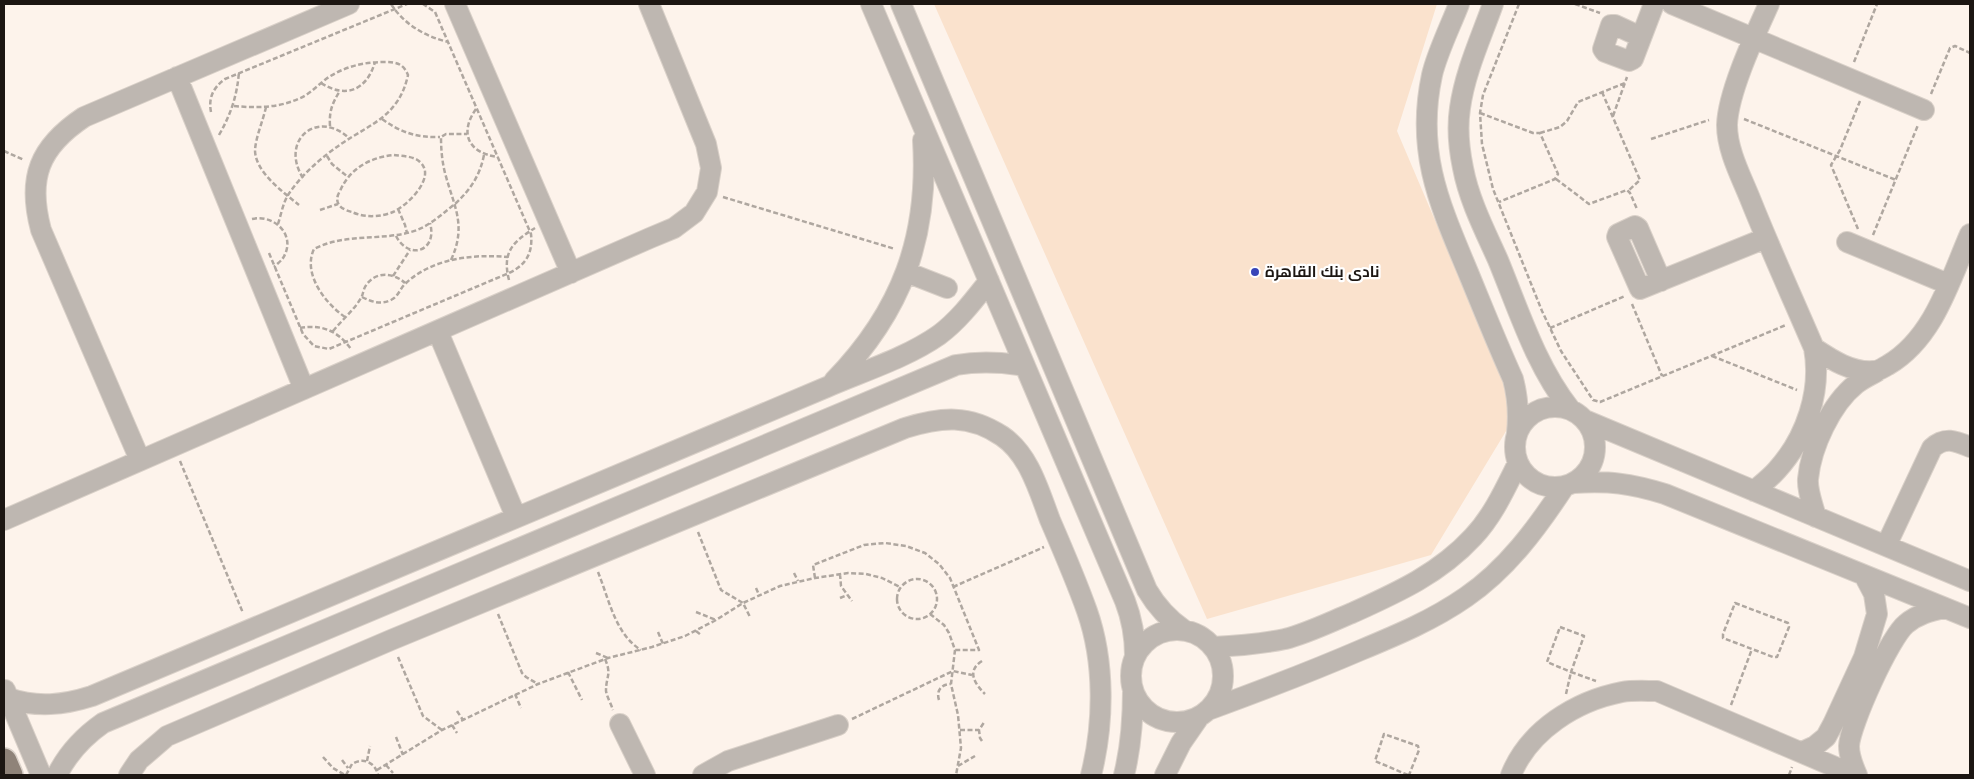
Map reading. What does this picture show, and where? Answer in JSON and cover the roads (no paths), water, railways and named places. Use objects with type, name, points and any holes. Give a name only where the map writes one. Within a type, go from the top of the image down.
[{"type":"main road","points":[[4,761],[10,775]]},
{"type":"street","points":[[140,460],[41,230],[35,209],[34,194],[40,166],[50,146],[65,130],[84,117],[241,50],[308,12],[349,4]]},
{"type":"street","points":[[454,4],[571,273]]},
{"type":"street","points":[[4,520],[674,228],[694,213],[707,192],[712,168],[706,144],[650,4]]},
{"type":"street","points":[[871,4],[1125,601],[1135,637],[1135,656]]},
{"type":"street","points":[[901,4],[1147,590],[1156,606],[1184,630]]},
{"type":"street","points":[[1459,4],[1432,74],[1428,108],[1427,144],[1432,179],[1443,213],[1513,379],[1518,397],[1519,415],[1515,453],[1518,463],[1529,478],[1537,483],[1554,488],[1604,482],[1635,485],[1664,494],[1970,618]]},
{"type":"street","points":[[1493,4],[1466,79],[1460,109],[1459,139],[1463,170],[1472,199],[1542,366],[1559,396],[1570,409],[1587,422],[1970,581]]},
{"type":"street","points":[[1641,37],[1614,25],[1610,26],[1602,48],[1629,61],[1633,59],[1654,4]]},
{"type":"street","points":[[1672,4],[1924,110]]},
{"type":"street","points":[[1754,491],[1777,470],[1795,445],[1814,398],[1817,381],[1817,364],[1814,348],[1766,238],[1732,151],[1728,132],[1728,115],[1754,37],[1769,4]]},
{"type":"street","points":[[177,77],[215,148],[267,272],[304,389]]},
{"type":"street","points":[[827,387],[855,359],[879,326],[899,292],[909,263],[922,211],[925,167],[922,123]]},
{"type":"street","points":[[1661,280],[1637,227],[1618,234],[1617,237],[1634,292],[1766,238]]},
{"type":"street","points":[[1816,517],[1808,480],[1815,450],[1828,418],[1840,399],[1856,383],[1899,358],[1928,327],[1970,234]]},
{"type":"street","points":[[1847,242],[1948,284]]},
{"type":"street","points":[[909,263],[947,288]]},
{"type":"street","points":[[6,693],[24,703],[41,705],[76,701],[827,387],[921,346],[934,338],[958,319],[989,281]]},
{"type":"street","points":[[438,332],[516,517]]},
{"type":"street","points":[[1814,348],[1832,361],[1854,369],[1876,372]]},
{"type":"street","points":[[57,775],[74,748],[87,734],[112,719],[956,365],[977,361],[1025,366]]},
{"type":"street","points":[[1517,433],[1526,420],[1538,410],[1554,407],[1570,409]]},
{"type":"street","points":[[129,775],[139,760],[167,736],[391,640],[905,428],[931,420],[957,418],[981,424],[1004,436],[1021,454],[1033,476],[1088,612],[1098,665],[1100,704],[1098,734],[1091,775]]},
{"type":"street","points":[[1132,690],[1145,709],[1159,718],[1176,722],[1188,721],[1203,713],[1288,681],[1424,624],[1467,597],[1512,556],[1538,527],[1568,485],[1589,470],[1594,461],[1596,450],[1592,430],[1587,422]]},
{"type":"street","points":[[1886,546],[1932,448],[1937,443],[1951,440],[1970,447]]},
{"type":"street","points":[[1213,647],[1250,645],[1286,638],[1322,626],[1405,589],[1442,566],[1473,537],[1499,502],[1518,463]]},
{"type":"street","points":[[1855,775],[1849,748],[1851,733],[1864,657],[1877,614],[1874,594],[1864,576]]},
{"type":"street","points":[[1802,752],[1815,746],[1826,737],[1833,724],[1858,690],[1880,664],[1904,625],[1923,613],[1945,608]]},
{"type":"street","points":[[1124,775],[1128,760],[1132,725],[1130,678],[1135,656],[1141,646],[1150,638],[1172,630],[1184,630],[1195,633],[1213,647],[1222,668],[1223,679],[1221,691],[1216,701],[1203,713],[1181,743],[1165,775]]},
{"type":"street","points":[[1511,775],[1516,764],[1536,737],[1561,715],[1591,700],[1624,692],[1657,691],[1855,775]]},
{"type":"street","points":[[6,693],[41,775]]},
{"type":"street","points":[[620,724],[645,775]]},
{"type":"street","points":[[703,775],[728,761],[838,725]]},
{"type":"place","name":"نادى بنك القاهرة","points":[[1255,272]]}]
